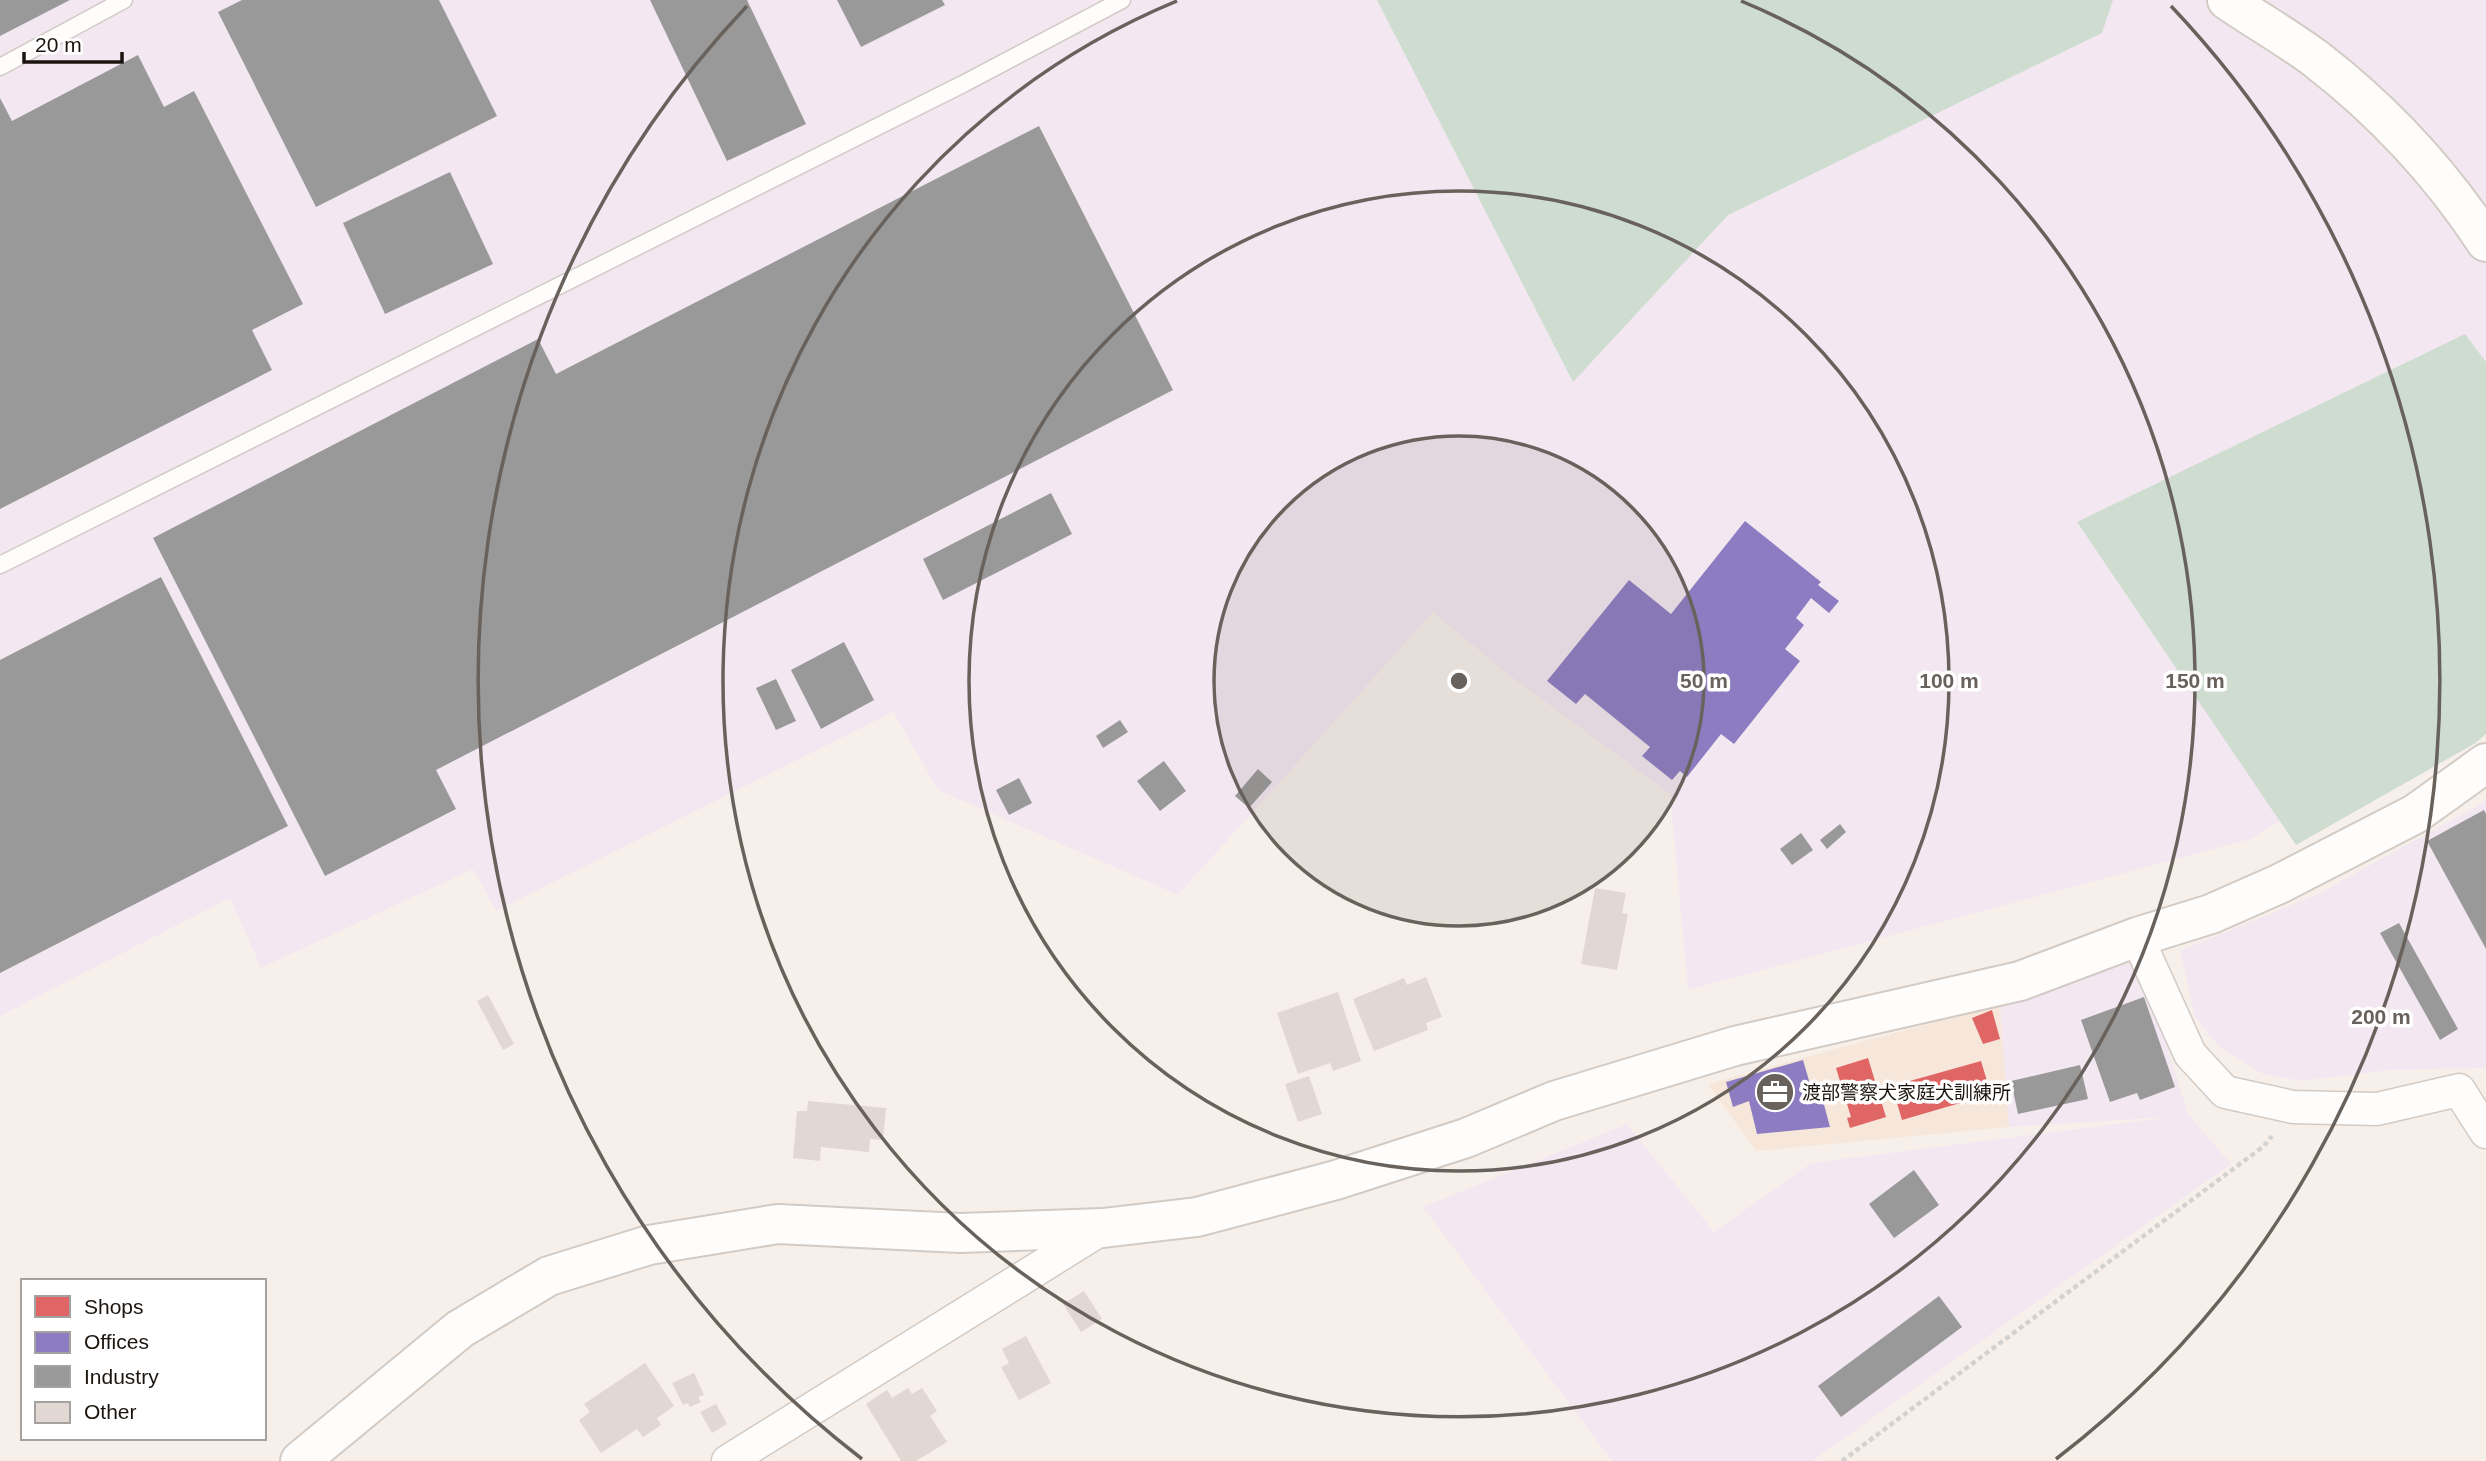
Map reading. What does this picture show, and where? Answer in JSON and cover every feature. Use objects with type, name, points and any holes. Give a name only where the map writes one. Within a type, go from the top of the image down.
[{"type":"street","points":[[2227,0],[2315,59],[2383,117],[2434,170],[2486,242]]},
{"type":"street","points":[[300,1461],[460,1329],[549,1276],[649,1245],[778,1224],[960,1233],[1103,1228],[1196,1217],[1336,1180],[1466,1138],[1554,1101],[1735,1046],[2020,981],[2137,937],[2211,914],[2279,884],[2415,814],[2486,763]]},
{"type":"street","points":[[2137,937],[2190,1054],[2225,1092],[2293,1107],[2377,1109],[2459,1090],[2486,1132]]},
{"type":"street","points":[[728,1461],[1103,1228]]},
{"type":"lane","points":[[0,66],[124,0]]},
{"type":"lane","points":[[0,565],[963,84],[1122,0]]},
{"type":"path","points":[[1842,1461],[2264,1146],[2293,1107]]},
{"type":"shaded area","points":[[0,0],[2486,0],[2486,692],[2251,839],[1688,990],[1670,794],[1509,675],[1433,612],[1178,895],[938,790],[893,712],[496,911],[473,869],[261,968],[230,898],[0,1016]]},
{"type":"shaded area","points":[[2486,801],[2486,1068],[2391,1070],[2301,1081],[2263,1074],[2220,1048],[2195,1017],[2180,951],[2318,894]]},
{"type":"shaded area","points":[[2134,962],[2155,1010],[2188,1114],[2231,1164],[1812,1461],[1612,1461],[1423,1207],[1627,1124],[1714,1232],[1811,1163],[2171,1117],[2009,1127],[2000,1004]]},
{"type":"shaded area","points":[[2000,1004],[2009,1127],[1756,1151],[1708,1084]]},
{"type":"green space","points":[[1377,0],[2113,0],[2102,33],[1728,215],[1573,382]]},
{"type":"green space","points":[[2465,334],[2486,362],[2486,734],[2474,744],[2296,845],[2077,522]]},
{"type":"building: Shops","points":[[1992,1010],[2000,1039],[1983,1044],[1972,1018]]},
{"type":"building: Shops","points":[[1868,1058],[1886,1117],[1850,1128],[1847,1118],[1851,1117],[1836,1068]]},
{"type":"building: Shops","points":[[1981,1061],[1991,1094],[1902,1120],[1892,1086]]},
{"type":"building: Offices","points":[[1745,521],[1821,582],[1818,585],[1839,601],[1829,613],[1811,598],[1796,618],[1804,625],[1785,649],[1800,661],[1734,744],[1721,734],[1687,777],[1680,771],[1672,780],[1642,756],[1650,747],[1585,694],[1576,704],[1547,681],[1629,580],[1671,614]]},
{"type":"building: Offices","name":"渡部警察犬家庭犬訓練所","points":[[1803,1060],[1810,1084],[1818,1082],[1830,1127],[1757,1134],[1749,1101],[1733,1107],[1726,1082]]},
{"type":"building: Industry","points":[[0,0],[70,0],[0,36]]},
{"type":"building: Industry","points":[[242,0],[439,0],[497,116],[316,207],[218,12]]},
{"type":"building: Industry","points":[[650,0],[747,0],[806,124],[727,161]]},
{"type":"building: Industry","points":[[837,0],[942,0],[945,5],[861,47]]},
{"type":"building: Industry","points":[[138,55],[164,107],[194,91],[303,304],[252,330],[272,370],[0,509],[0,98],[12,121]]},
{"type":"building: Industry","points":[[1039,126],[1173,390],[436,770],[456,809],[325,876],[153,538],[538,339],[556,374]]},
{"type":"building: Industry","points":[[450,172],[493,264],[385,314],[343,223]]},
{"type":"building: Industry","points":[[1051,493],[1072,534],[943,600],[923,559]]},
{"type":"building: Industry","points":[[161,577],[288,826],[0,973],[0,660]]},
{"type":"building: Industry","points":[[844,642],[874,700],[821,729],[791,670]]},
{"type":"building: Industry","points":[[776,679],[796,721],[776,730],[756,688]]},
{"type":"building: Industry","points":[[1120,720],[1128,732],[1103,748],[1096,736]]},
{"type":"building: Industry","points":[[1164,761],[1186,791],[1160,811],[1137,781]]},
{"type":"building: Industry","points":[[1258,769],[1272,782],[1249,808],[1235,796]]},
{"type":"building: Industry","points":[[1019,778],[1032,803],[1009,815],[996,790]]},
{"type":"building: Industry","points":[[2484,810],[2486,814],[2486,949],[2427,841]]},
{"type":"building: Industry","points":[[1840,824],[1846,832],[1827,849],[1820,840]]},
{"type":"building: Industry","points":[[1801,833],[1813,850],[1792,865],[1780,849]]},
{"type":"building: Industry","points":[[2399,923],[2458,1029],[2440,1040],[2380,933]]},
{"type":"building: Industry","points":[[2144,997],[2175,1087],[2140,1100],[2137,1093],[2110,1102],[2081,1020]]},
{"type":"building: Industry","points":[[2080,1065],[2088,1099],[2018,1114],[2011,1081]]},
{"type":"building: Industry","points":[[1914,1170],[1939,1205],[1894,1238],[1869,1204]]},
{"type":"building: Industry","points":[[1939,1296],[1962,1327],[1841,1417],[1818,1386]]},
{"type":"building: Other","points":[[1595,888],[1626,893],[1622,913],[1628,914],[1617,970],[1581,964]]},
{"type":"building: Other","points":[[1426,977],[1442,1017],[1426,1023],[1428,1030],[1374,1051],[1353,999],[1404,978],[1407,985]]},
{"type":"building: Other","points":[[1338,992],[1361,1061],[1333,1071],[1330,1063],[1298,1074],[1277,1013]]},
{"type":"building: Other","points":[[488,995],[514,1044],[503,1050],[477,1001]]},
{"type":"building: Other","points":[[1309,1076],[1322,1114],[1298,1122],[1285,1084]]},
{"type":"building: Other","points":[[808,1101],[886,1108],[883,1140],[870,1139],[869,1152],[821,1147],[820,1161],[793,1158],[797,1111],[807,1111]]},
{"type":"building: Other","points":[[1084,1291],[1102,1319],[1081,1332],[1063,1304]]},
{"type":"building: Other","points":[[1026,1336],[1051,1383],[1019,1400],[1001,1367],[1009,1363],[1002,1349]]},
{"type":"building: Other","points":[[645,1363],[674,1406],[657,1418],[661,1425],[643,1437],[637,1429],[601,1453],[579,1420],[590,1412],[584,1404]]},
{"type":"building: Other","points":[[694,1373],[704,1395],[698,1397],[701,1402],[690,1407],[688,1403],[683,1405],[672,1383]]},
{"type":"building: Other","points":[[908,1388],[912,1394],[922,1388],[937,1411],[930,1416],[947,1442],[916,1461],[901,1461],[866,1404],[887,1390],[892,1398]]},
{"type":"building: Other","points":[[716,1404],[727,1424],[712,1433],[700,1412]]},
{"type":"place","name":"渡部警察犬家庭犬訓練所","points":[[1775,1092]]}]
